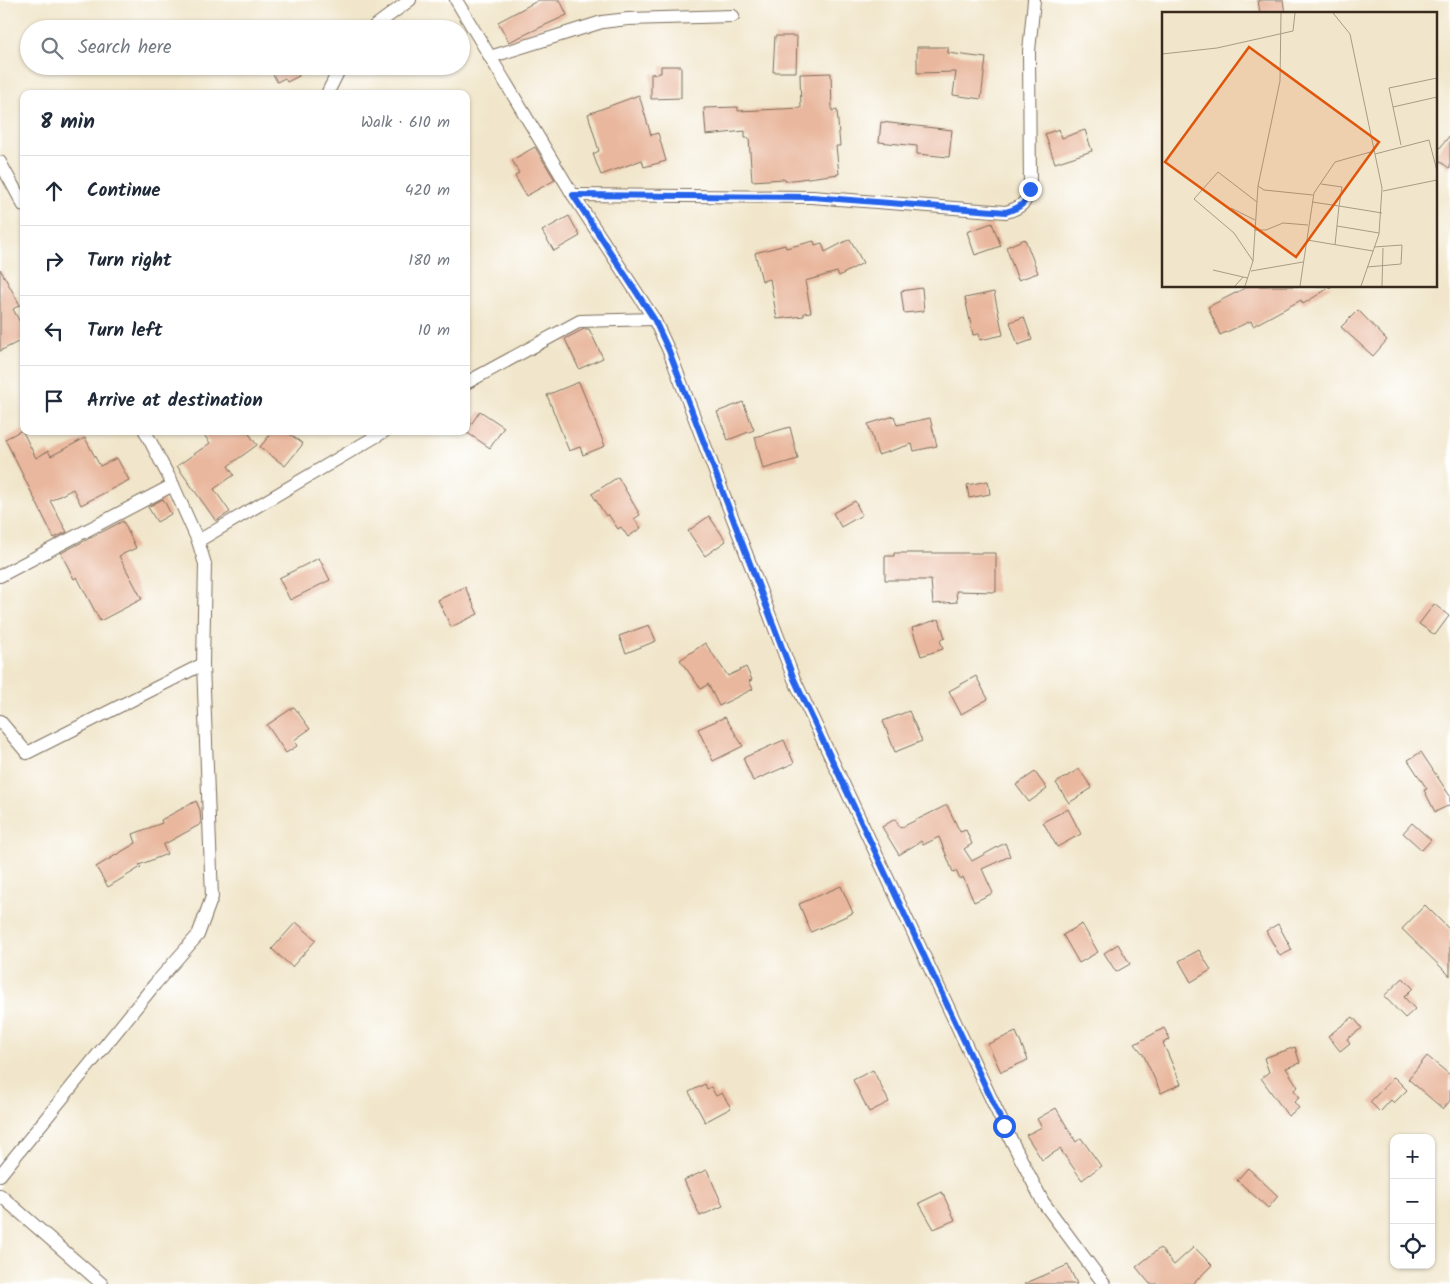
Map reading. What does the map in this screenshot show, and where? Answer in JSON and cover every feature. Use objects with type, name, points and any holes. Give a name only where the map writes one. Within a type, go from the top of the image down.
[{"type":"street","points":[[383,20],[410,0]]},
{"type":"street","points":[[456,0],[468,20]]},
{"type":"street","points":[[573,195],[812,197],[1006,212],[1016,209],[1028,199],[1030,189],[1029,51],[1034,0]]},
{"type":"street","points":[[490,57],[602,22],[628,19],[733,16]]},
{"type":"street","points":[[470,23],[573,195],[654,319],[669,351],[803,697],[1004,1126],[1043,1202],[1104,1284]]},
{"type":"street","points":[[329,90],[336,75]]},
{"type":"street","points":[[0,162],[4,182],[20,201]]},
{"type":"street","points":[[470,382],[580,321],[654,319]]},
{"type":"street","points":[[0,1176],[155,984],[198,935],[212,897],[203,664],[205,564],[198,541],[173,484],[147,435]]},
{"type":"street","points":[[198,541],[377,435]]},
{"type":"street","points":[[0,576],[173,484]]},
{"type":"street","points":[[0,721],[27,753],[203,664]]},
{"type":"street","points":[[0,1195],[102,1284]]},
{"type":"building","points":[[539,0],[560,0],[567,15],[509,42],[498,22]]},
{"type":"building","points":[[1258,0],[1283,0],[1285,12],[1260,12]]},
{"type":"building","points":[[775,36],[797,36],[796,72],[773,72]]},
{"type":"building","points":[[917,47],[948,47],[948,53],[986,58],[981,99],[953,95],[956,72],[917,73]]},
{"type":"building","points":[[661,66],[681,66],[681,98],[651,99],[651,74],[661,73]]},
{"type":"building","points":[[831,73],[832,111],[837,110],[840,146],[836,146],[839,174],[785,181],[784,179],[752,181],[749,138],[745,138],[745,131],[706,135],[704,108],[738,107],[738,111],[801,108],[800,74]]},
{"type":"building","points":[[274,75],[299,76],[287,82],[285,78],[277,82]]},
{"type":"building","points":[[639,95],[651,135],[658,133],[666,161],[644,167],[642,160],[601,175],[593,154],[599,151],[588,114]]},
{"type":"building","points":[[881,122],[952,130],[949,157],[917,154],[917,146],[879,142]]},
{"type":"building","points":[[1059,129],[1062,138],[1085,130],[1092,151],[1055,163],[1045,134]]},
{"type":"building","points":[[1450,135],[1450,169],[1438,160],[1438,150]]},
{"type":"building","points":[[535,147],[555,180],[526,196],[515,176],[519,173],[512,160]]},
{"type":"building","points":[[569,216],[580,236],[554,251],[542,231]]},
{"type":"building","points":[[992,223],[1001,246],[975,255],[967,232]]},
{"type":"building","points":[[850,239],[863,263],[839,276],[837,272],[805,281],[811,312],[804,313],[804,316],[777,319],[770,279],[762,281],[755,253],[785,245],[786,248],[814,241],[815,245],[822,243],[825,252]]},
{"type":"building","points":[[1025,239],[1038,273],[1018,280],[1006,247]]},
{"type":"building","points":[[0,269],[20,305],[13,309],[20,322],[20,341],[0,351]]},
{"type":"building","points":[[922,288],[924,311],[904,313],[901,291]]},
{"type":"building","points":[[1245,288],[1329,288],[1303,304],[1301,300],[1253,326],[1251,321],[1220,335],[1208,307]]},
{"type":"building","points":[[994,292],[1003,335],[980,340],[979,334],[973,335],[965,298]]},
{"type":"building","points":[[1358,310],[1387,340],[1373,356],[1341,327]]},
{"type":"building","points":[[1024,317],[1032,340],[1018,345],[1010,322]]},
{"type":"building","points":[[584,329],[589,329],[603,358],[579,369],[565,339]]},
{"type":"building","points":[[579,382],[605,446],[583,455],[580,447],[569,451],[547,395]]},
{"type":"building","points":[[743,402],[754,430],[728,440],[717,412]]},
{"type":"building","points":[[480,411],[504,427],[490,448],[470,435],[470,426]]},
{"type":"building","points":[[894,416],[897,425],[930,418],[937,446],[914,451],[912,444],[878,455],[868,424]]},
{"type":"building","points":[[790,427],[798,459],[763,469],[755,437]]},
{"type":"building","points":[[20,431],[20,435],[24,435],[36,458],[48,451],[51,456],[85,438],[100,466],[117,458],[129,480],[81,505],[73,489],[50,501],[67,532],[54,538],[5,439]]},
{"type":"building","points":[[204,435],[250,435],[257,445],[228,466],[234,475],[214,489],[230,512],[216,521],[177,466],[210,443]]},
{"type":"building","points":[[270,435],[291,435],[303,444],[285,466],[260,447]]},
{"type":"building","points":[[618,477],[640,515],[634,519],[641,528],[628,537],[621,527],[618,529],[608,514],[606,516],[592,494]]},
{"type":"building","points":[[988,481],[990,494],[969,498],[967,485]]},
{"type":"building","points":[[163,499],[171,514],[157,522],[148,507]]},
{"type":"building","points":[[855,501],[862,515],[841,527],[833,513]]},
{"type":"building","points":[[709,516],[726,541],[705,556],[688,531]]},
{"type":"building","points":[[123,521],[136,548],[119,556],[142,599],[100,621],[77,577],[74,579],[61,553]]},
{"type":"building","points":[[894,553],[996,553],[996,592],[956,591],[957,602],[933,604],[931,580],[885,580],[885,556],[894,556]]},
{"type":"building","points":[[319,558],[330,580],[290,600],[279,578]]},
{"type":"building","points":[[465,587],[478,614],[451,627],[438,600]]},
{"type":"building","points":[[1434,604],[1449,616],[1435,635],[1419,624]]},
{"type":"building","points":[[939,619],[945,638],[940,640],[943,649],[921,656],[912,628]]},
{"type":"building","points":[[649,625],[656,641],[626,653],[619,636]]},
{"type":"building","points":[[705,643],[728,676],[746,667],[752,680],[749,681],[753,689],[719,706],[708,684],[701,689],[680,660]]},
{"type":"building","points":[[976,676],[988,699],[961,714],[949,691]]},
{"type":"building","points":[[294,707],[310,729],[294,740],[297,746],[286,753],[267,725]]},
{"type":"building","points":[[909,711],[922,741],[895,752],[883,721]]},
{"type":"building","points":[[725,717],[743,746],[713,761],[698,729]]},
{"type":"building","points":[[784,740],[794,763],[753,781],[743,758]]},
{"type":"building","points":[[1421,752],[1450,796],[1450,805],[1435,812],[1424,790],[1427,789],[1408,760]]},
{"type":"building","points":[[1079,769],[1092,788],[1069,803],[1056,783]]},
{"type":"building","points":[[1035,772],[1047,789],[1029,802],[1016,785]]},
{"type":"building","points":[[196,801],[200,810],[201,824],[163,845],[167,854],[139,865],[141,867],[108,887],[96,867],[136,843],[133,834],[162,823],[161,820]]},
{"type":"building","points":[[947,805],[960,832],[966,830],[972,844],[964,849],[972,861],[1005,843],[1010,856],[982,869],[993,893],[974,902],[963,877],[960,879],[956,871],[953,872],[939,837],[923,845],[921,841],[899,855],[882,827],[895,819],[900,828]]},
{"type":"building","points":[[1068,809],[1081,834],[1057,847],[1043,822]]},
{"type":"building","points":[[1412,823],[1431,840],[1422,850],[1403,833]]},
{"type":"building","points":[[841,886],[853,913],[811,932],[799,904]]},
{"type":"building","points":[[1425,905],[1450,930],[1450,976],[1402,929]]},
{"type":"building","points":[[296,922],[316,940],[292,967],[272,949]]},
{"type":"building","points":[[1082,924],[1098,952],[1079,963],[1063,935]]},
{"type":"building","points":[[1278,924],[1292,950],[1280,956],[1266,931]]},
{"type":"building","points":[[1118,944],[1130,964],[1116,972],[1104,953]]},
{"type":"building","points":[[1199,950],[1211,970],[1191,982],[1179,961]]},
{"type":"building","points":[[1403,978],[1413,988],[1404,997],[1415,1009],[1405,1018],[1384,996]]},
{"type":"building","points":[[1353,1017],[1362,1028],[1347,1039],[1350,1043],[1340,1051],[1328,1036]]},
{"type":"building","points":[[1164,1028],[1170,1039],[1163,1043],[1181,1084],[1161,1093],[1143,1054],[1135,1044]]},
{"type":"building","points":[[1016,1032],[1028,1060],[1001,1072],[988,1044]]},
{"type":"building","points":[[1295,1047],[1300,1063],[1286,1068],[1298,1087],[1294,1090],[1299,1098],[1294,1102],[1299,1108],[1288,1116],[1261,1078],[1269,1072],[1264,1058]]},
{"type":"building","points":[[1427,1056],[1450,1075],[1450,1101],[1443,1109],[1408,1079]]},
{"type":"building","points":[[873,1070],[889,1102],[869,1112],[853,1080]]},
{"type":"building","points":[[1394,1077],[1407,1090],[1394,1103],[1391,1100],[1380,1112],[1370,1102]]},
{"type":"building","points":[[705,1084],[707,1089],[711,1087],[716,1096],[722,1093],[731,1108],[705,1122],[689,1092]]},
{"type":"building","points":[[1056,1108],[1076,1142],[1081,1138],[1101,1166],[1082,1180],[1060,1149],[1042,1160],[1026,1135],[1042,1127],[1037,1119]]},
{"type":"building","points":[[1248,1168],[1278,1196],[1268,1208],[1237,1180]]},
{"type":"building","points":[[707,1170],[723,1206],[700,1216],[684,1180]]},
{"type":"building","points":[[942,1192],[955,1220],[934,1229],[919,1203]]},
{"type":"building","points":[[1194,1247],[1212,1265],[1193,1284],[1150,1284],[1136,1267],[1160,1248],[1174,1265]]},
{"type":"building","points":[[1068,1265],[1077,1284],[1024,1284]]},
{"type":"route","points":[[1004,1126],[794,679],[669,351],[654,319],[573,195],[812,197],[1006,212],[1024,204],[1028,199],[1030,189]]}]
